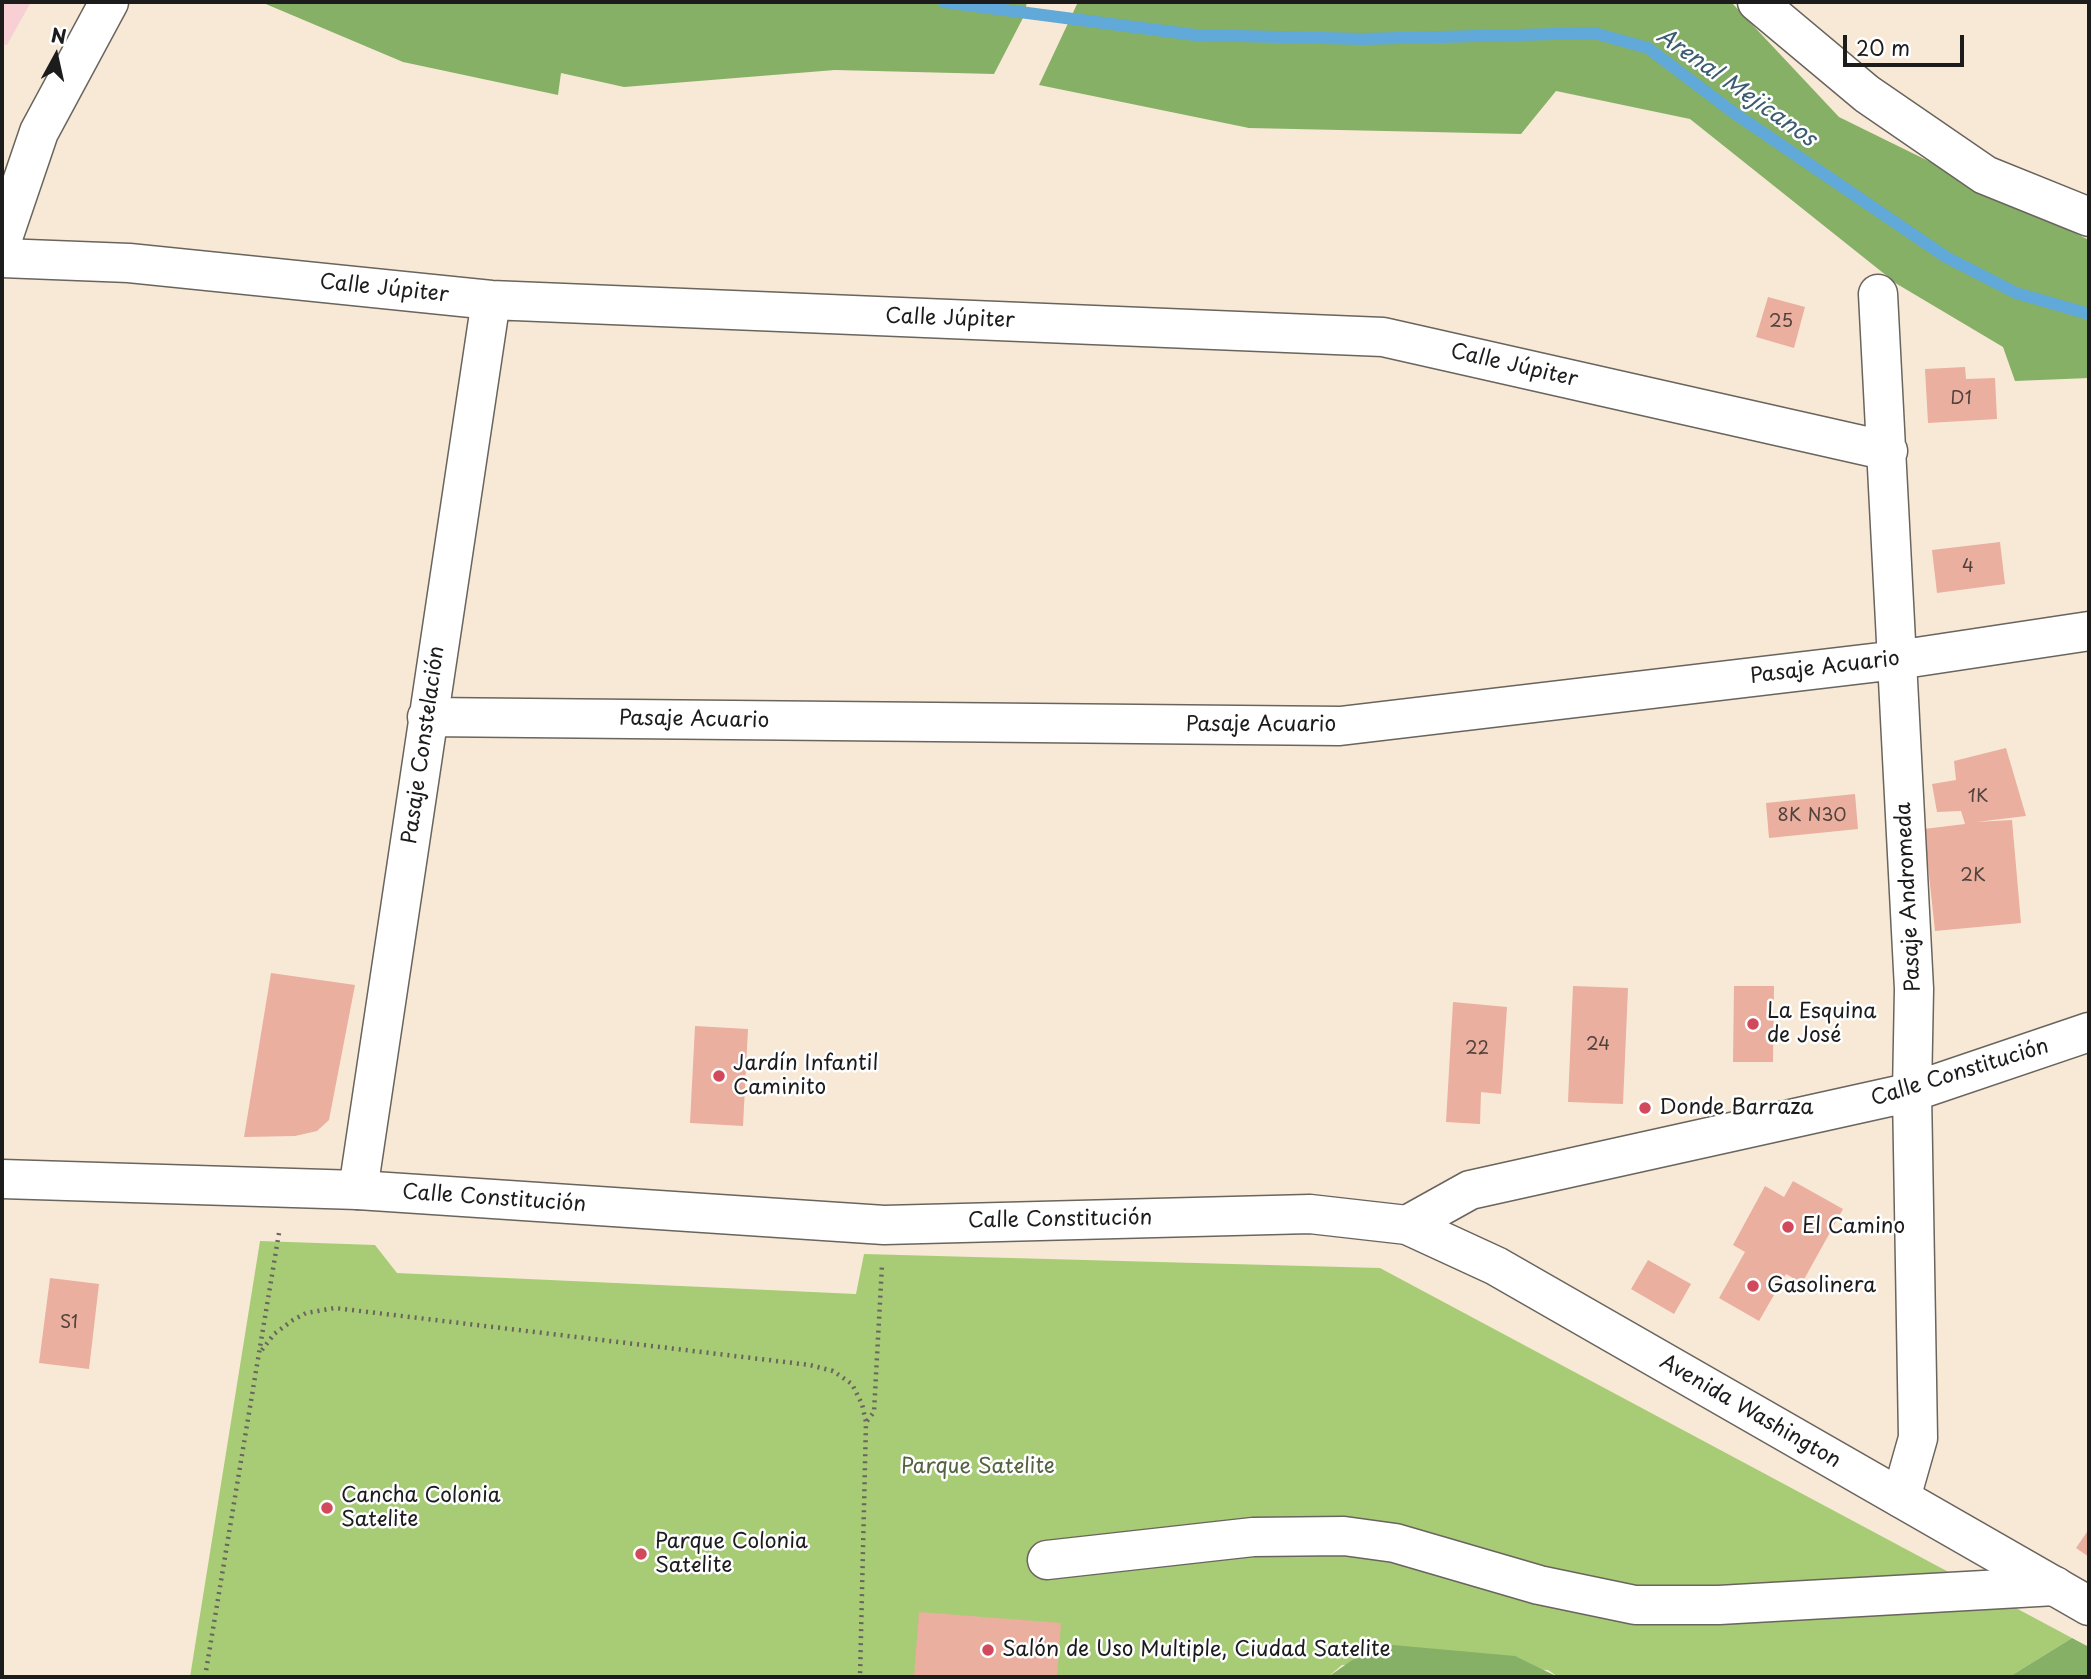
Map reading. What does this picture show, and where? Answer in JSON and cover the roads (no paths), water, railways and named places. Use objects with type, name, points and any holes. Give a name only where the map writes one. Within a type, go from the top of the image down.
[{"type":"street","points":[[2,241],[39,132],[109,2]]},
{"type":"street","points":[[1757,2],[1867,94],[1985,175],[2089,217]]},
{"type":"street","name":"Calle Júpiter","points":[[2,258],[129,264],[491,300],[1383,337],[1888,451]]},
{"type":"street","name":"Pasaje Andromeda","points":[[1878,294],[1914,989],[1912,1092],[1918,1438],[1901,1498]]},
{"type":"street","name":"Pasaje Constelación","points":[[358,1190],[491,300]]},
{"type":"street","name":"Pasaje Acuario","points":[[427,718],[1340,726],[1897,660],[2089,631]]},
{"type":"street","name":"Calle Constitución","points":[[2,1179],[358,1190],[884,1224],[1310,1214],[1407,1225],[1470,1190],[1912,1092],[2089,1032]]},
{"type":"street","name":"Avenida Washington","points":[[1407,1225],[1496,1266],[2089,1606]]},
{"type":"street","points":[[1047,1560],[1253,1537],[1344,1536],[1395,1543],[1539,1585],[1635,1605],[1718,1605],[2055,1586]]},
{"type":"waterway","name":"Arenal Mejicanos","points":[[944,2],[1195,35],[1362,39],[1594,33],[1648,48],[1734,113],[1946,257],[2016,293],[2089,314]]},
{"type":"place","name":"La Esquina de José","points":[[1753,1024]]},
{"type":"place","name":"Jardín Infantil Caminito","points":[[719,1076]]},
{"type":"place","name":"Donde Barraza","points":[[1645,1108]]},
{"type":"place","name":"El Camino","points":[[1788,1227]]},
{"type":"place","name":"Gasolinera","points":[[1753,1286]]},
{"type":"place","name":"Cancha Colonia Satelite","points":[[327,1508]]},
{"type":"place","name":"Parque Colonia Satelite","points":[[641,1554]]},
{"type":"place","name":"Salón de Uso Multiple, Ciudad Satelite","points":[[988,1650]]},
{"type":"park label","name":"Parque Satelite","points":[[978,1467]]}]
